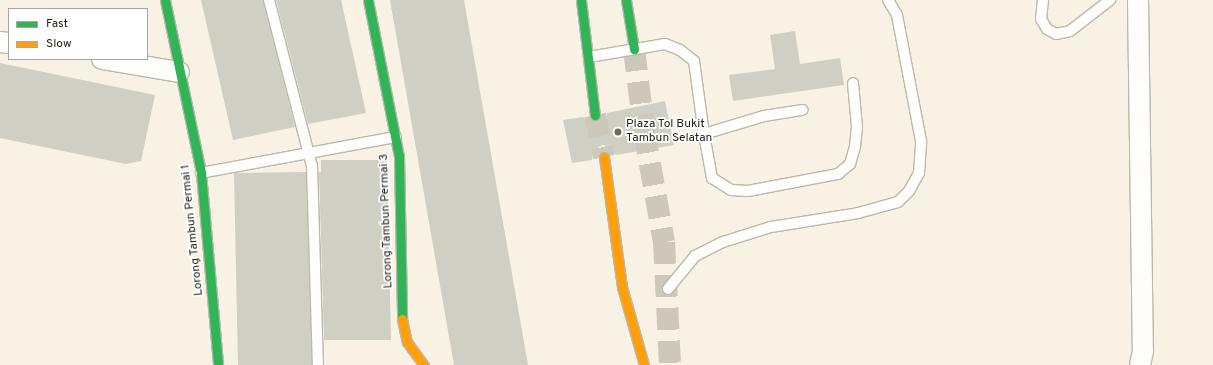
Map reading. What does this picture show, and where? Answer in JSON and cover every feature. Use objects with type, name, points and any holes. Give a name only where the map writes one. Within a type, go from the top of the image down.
[{"type":"main road","name":"Lorong Tambun Permai 1","points":[[165,0],[201,173],[218,365]]},
{"type":"main road","name":"Lorong Tambun Permai 3","points":[[368,0],[399,156],[402,322],[407,342],[424,365]]},
{"type":"main road","points":[[580,0],[596,115]]},
{"type":"main road","points":[[626,0],[634,49]]},
{"type":"main road","points":[[604,157],[622,287],[644,365]]},
{"type":"street","points":[[1138,0],[1143,351],[1140,365]]},
{"type":"street","points":[[108,60],[179,72]]},
{"type":"lane","points":[[269,0],[312,166],[318,365]]},
{"type":"lane","points":[[668,289],[695,256],[723,242],[771,227],[858,213],[898,202],[909,191],[919,173],[921,141],[897,15],[888,0]]},
{"type":"lane","points":[[1042,0],[1041,19],[1047,29],[1056,34],[1070,31],[1110,0]]},
{"type":"lane","points":[[589,57],[665,44],[680,50],[694,61],[704,134],[712,178],[731,190],[748,192],[838,174],[850,164],[855,146],[857,127],[853,83]]},
{"type":"lane","points":[[704,134],[764,116],[802,110]]},
{"type":"lane","points":[[201,173],[396,137]]},
{"type":"building","points":[[201,0],[263,0],[295,127],[233,140]]},
{"type":"building","points":[[276,0],[341,0],[366,113],[308,124]]},
{"type":"building","points":[[390,0],[464,0],[528,365],[454,365]]},
{"type":"building","points":[[795,31],[800,64],[840,58],[844,85],[733,101],[729,75],[775,69],[770,35]]},
{"type":"building","points":[[0,63],[155,95],[141,161],[126,164],[0,138]]},
{"type":"building","name":"Plaza Tol Bukit Tambun Selatan","points":[[665,101],[674,145],[616,155],[609,146],[602,145],[593,152],[592,160],[572,163],[563,120],[583,117],[590,126],[597,127],[606,120],[607,113]]},
{"type":"building","points":[[321,160],[387,160],[391,340],[324,340],[319,172],[321,172]]},
{"type":"building","points":[[306,172],[312,365],[238,365],[234,173]]},
{"type":"tunnel","points":[[634,49],[644,131],[664,242],[670,365]]},
{"type":"tunnel","points":[[595,115],[604,157]]},
{"type":"traffic: fast","points":[[165,0],[201,173],[218,365]]},
{"type":"traffic: fast","points":[[368,0],[399,156],[402,319]]},
{"type":"traffic: fast","points":[[581,0],[595,115]]},
{"type":"traffic: fast","points":[[626,0],[634,49]]},
{"type":"traffic: slow","points":[[604,157],[622,287],[644,365]]},
{"type":"traffic: slow","points":[[402,319],[407,342],[424,365]]},
{"type":"place","name":"Plaza Tol Bukit Tambun Selatan","points":[[618,132]]}]
